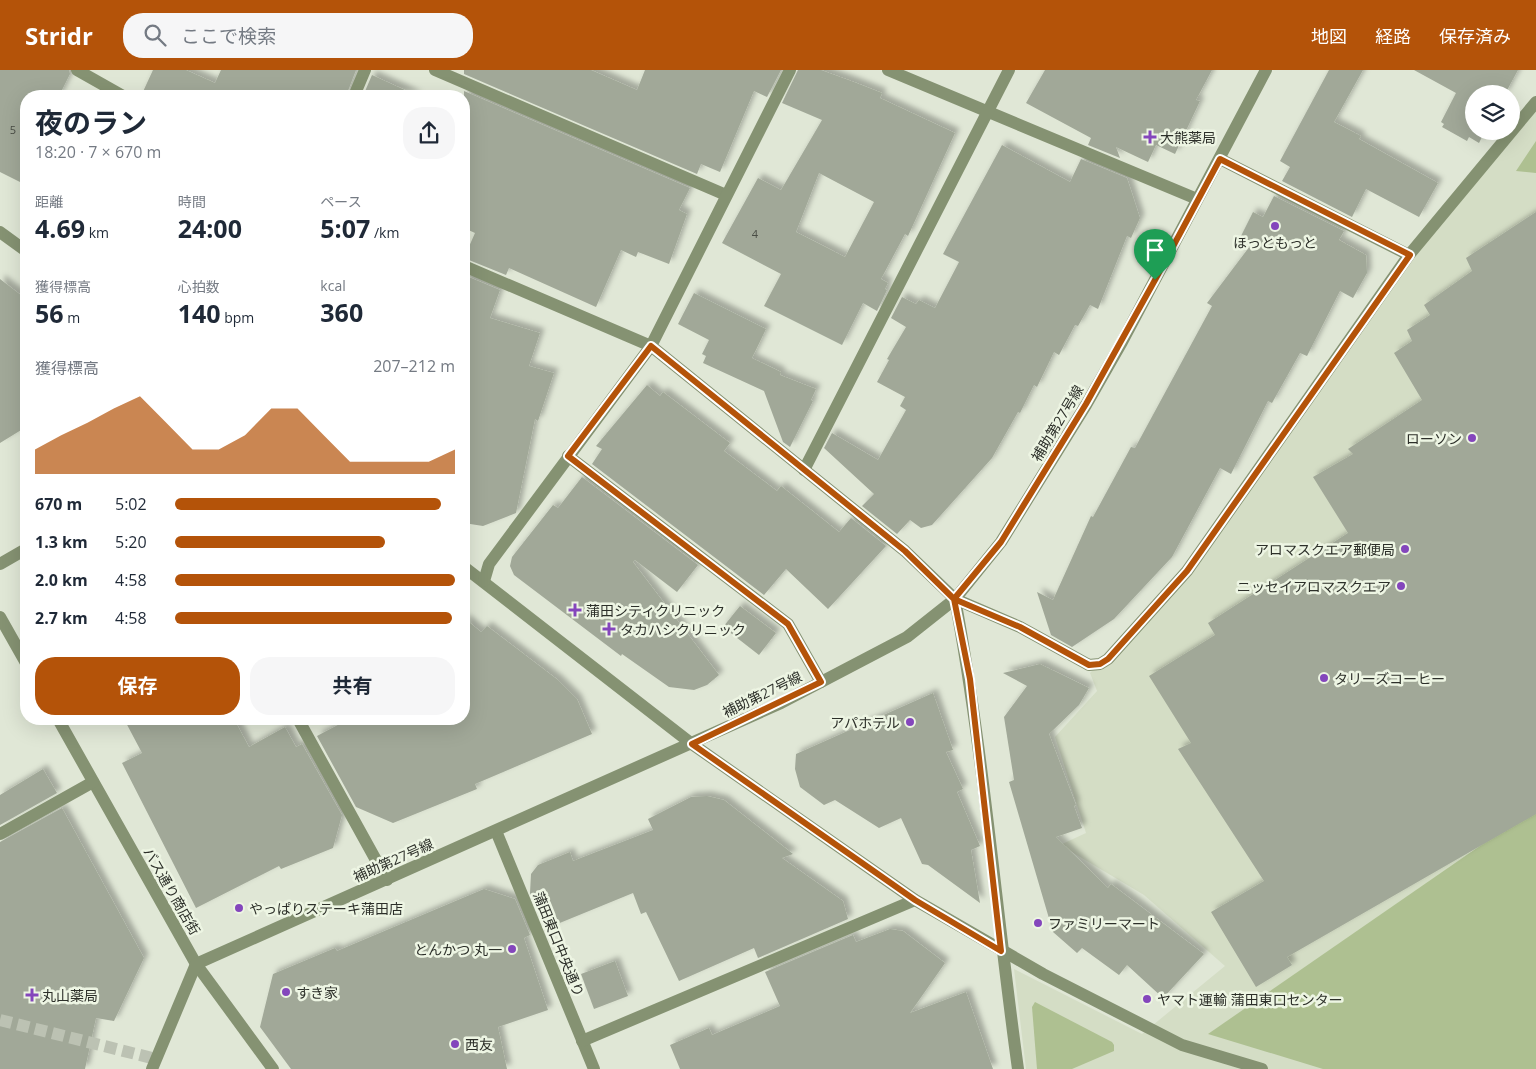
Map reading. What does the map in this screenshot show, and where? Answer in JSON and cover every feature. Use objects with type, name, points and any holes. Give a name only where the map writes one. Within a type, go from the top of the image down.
[{"type":"street","points":[[77,70],[112,90]]},
{"type":"street","points":[[357,90],[365,70]]},
{"type":"street","points":[[435,70],[726,195]]},
{"type":"street","points":[[484,581],[489,564],[651,346],[790,70]]},
{"type":"street","points":[[888,70],[1197,199]]},
{"type":"street","points":[[804,470],[1009,70]]},
{"type":"street","name":"補助第27号線","points":[[196,964],[692,744],[821,682],[907,636],[954,599],[1001,542],[1086,404],[1220,159],[1266,70]]},
{"type":"street","points":[[470,269],[651,346],[905,551],[954,599],[1020,627],[1089,665],[1100,664],[1108,659],[1187,571],[1410,255],[1536,102]]},
{"type":"street","points":[[1220,159],[1410,255]]},
{"type":"street","points":[[0,232],[20,247]]},
{"type":"street","points":[[568,456],[788,624],[821,682]]},
{"type":"street","points":[[0,564],[20,552]]},
{"type":"street","points":[[470,571],[692,744],[915,900],[1001,951],[1182,1045],[1262,1069]]},
{"type":"street","points":[[954,599],[970,679],[1001,951],[1018,1069]]},
{"type":"street","points":[[0,616],[20,652]]},
{"type":"street","name":"バス通り商店街","points":[[61,725],[196,964],[273,1069]]},
{"type":"street","points":[[301,725],[387,880]]},
{"type":"street","points":[[0,834],[93,782]]},
{"type":"street","name":"蒲田東口中央通り","points":[[496,831],[594,1069]]},
{"type":"street","points":[[582,1041],[915,900]]},
{"type":"street","points":[[152,1069],[196,964]]},
{"type":"shaded area","points":[[1536,103],[1536,1069],[1026,1069],[1014,969],[1142,1034],[1225,966],[1144,895],[1060,845],[1086,833],[1055,737],[1097,691],[1090,673],[1187,575],[1375,300],[1506,140],[1520,140],[1520,123]]},
{"type":"green space","points":[[1536,141],[1536,173],[1516,171]]},
{"type":"green space","points":[[1536,807],[1536,1069],[1323,1069],[1208,1034]]},
{"type":"green space","points":[[1035,1002],[1112,1042],[1114,1051],[1072,1069],[1037,1069],[1032,1007]]},
{"type":"building","points":[[0,70],[69,70],[70,74],[62,90],[20,90],[20,182],[0,172]]},
{"type":"building","points":[[153,70],[186,70],[215,83],[221,70],[356,70],[348,90],[144,90]]},
{"type":"building","points":[[464,70],[591,70],[637,90],[645,70],[781,70],[767,97],[754,91],[720,172],[701,164],[697,174],[464,74]]},
{"type":"building","points":[[798,70],[821,70],[882,93],[880,98],[955,133],[908,236],[905,234],[881,279],[888,283],[885,289],[887,290],[877,311],[863,303],[842,345],[764,306],[781,274],[722,243],[758,178],[781,190],[822,120],[782,103]],"holes":[[[819,173],[874,202],[845,257],[796,232]]]},
{"type":"building","points":[[1045,70],[1212,70],[1196,100],[1200,101],[1175,154],[1156,145],[1148,162],[1116,147],[1120,158],[1088,145],[1091,138],[1026,103]]},
{"type":"building","points":[[1329,70],[1363,70],[1334,122],[1361,136],[1359,139],[1438,183],[1419,217],[1366,189],[1352,217],[1282,181],[1290,167],[1280,161]]},
{"type":"building","points":[[1414,70],[1518,70],[1510,85],[1465,85],[1465,140],[1442,127],[1444,124],[1441,122],[1456,93]]},
{"type":"building","points":[[372,75],[405,90],[366,90]]},
{"type":"building","points":[[470,94],[690,188],[679,210],[687,214],[669,264],[638,252],[636,257],[621,250],[596,307],[509,268],[506,275],[470,260],[470,244],[475,233],[470,231]]},
{"type":"building","points":[[1002,145],[1070,182],[1081,159],[1127,178],[1140,218],[1131,238],[1127,236],[1098,309],[1090,305],[1078,326],[1075,325],[1059,355],[1054,352],[1037,387],[1034,385],[1020,413],[1018,412],[992,458],[932,525],[921,528],[910,520],[897,534],[862,506],[874,494],[824,448],[832,433],[878,460],[906,410],[900,406],[905,397],[877,382],[889,360],[887,359],[906,327],[891,318],[902,297],[916,304],[919,300],[935,308],[959,262],[943,254]]},
{"type":"building","points":[[1274,196],[1344,231],[1339,240],[1366,255],[1367,273],[1353,298],[1340,291],[1307,356],[1300,353],[1272,403],[1268,401],[1231,474],[1220,468],[1172,557],[1114,619],[1072,647],[1051,635],[1037,592],[1053,600],[1091,516],[1093,517],[1131,447],[1135,448],[1212,306],[1207,303],[1250,246],[1239,240],[1253,212],[1263,217]]},
{"type":"building","name":"ニッセイアロマスクエア","points":[[1536,212],[1536,814],[1287,957],[1292,965],[1256,987],[1211,912],[1264,881],[1178,749],[1191,743],[1149,676],[1215,635],[1208,623],[1348,533],[1313,477],[1353,454],[1348,449],[1422,400],[1394,353],[1412,341],[1407,330],[1430,315],[1424,305],[1472,271],[1466,258]]},
{"type":"building","points":[[470,278],[500,290],[490,318],[540,333],[529,366],[554,373],[538,421],[535,419],[516,513],[483,526],[470,524]]},
{"type":"building","points":[[0,279],[20,294],[20,431],[0,443]]},
{"type":"building","points":[[694,293],[766,329],[752,358],[781,372],[780,375],[816,389],[811,400],[813,401],[790,447],[783,442],[764,391],[703,363],[706,356],[702,354],[709,340],[678,324]]},
{"type":"building","points":[[647,385],[660,396],[663,392],[730,443],[724,451],[777,491],[781,486],[839,532],[851,518],[886,546],[828,609],[786,569],[764,595],[592,464],[602,449],[596,446]]},
{"type":"building","points":[[582,477],[698,565],[677,592],[635,560],[633,562],[719,675],[707,685],[694,690],[669,687],[622,654],[621,656],[514,575],[510,566],[512,557],[553,505],[558,508]]},
{"type":"building","points":[[740,606],[776,633],[759,655],[723,627]]},
{"type":"building","points":[[470,623],[481,632],[487,626],[558,680],[577,699],[592,734],[475,784],[477,789],[393,823],[356,807],[317,736],[338,725],[470,725]]},
{"type":"building","points":[[1040,664],[1089,688],[1079,705],[1049,734],[1076,805],[1074,806],[1082,828],[1056,837],[1108,888],[1111,884],[1204,954],[1163,998],[1127,965],[1119,975],[1082,948],[1077,953],[1053,932],[1009,782],[1014,780],[1004,717],[1027,686],[1003,673]]},
{"type":"building","points":[[933,693],[953,750],[946,752],[963,789],[957,792],[980,846],[971,850],[980,903],[928,865],[922,864],[901,818],[879,828],[835,800],[824,805],[800,787],[795,769],[796,754]]},
{"type":"building","points":[[127,725],[237,725],[249,747],[285,727],[296,747],[302,744],[342,815],[333,848],[281,869],[279,866],[196,908],[122,763],[142,753]]},
{"type":"building","points":[[43,769],[57,793],[0,825],[0,795]]},
{"type":"building","points":[[707,796],[724,800],[793,854],[782,858],[843,901],[848,919],[758,958],[754,948],[679,981],[646,912],[641,914],[633,893],[545,929],[530,893],[531,874],[538,865],[570,852],[573,861],[653,830],[648,819],[691,797]]},
{"type":"building","points":[[62,808],[144,958],[114,1021],[96,1018],[85,1069],[0,1069],[0,842]]},
{"type":"building","points":[[484,889],[515,899],[530,935],[524,938],[548,1010],[498,1027],[507,1069],[291,1069],[260,1027],[273,974],[335,948],[337,951]]},
{"type":"building","points":[[890,929],[903,931],[945,963],[910,1013],[966,992],[993,1069],[680,1069],[670,1045],[709,1028],[712,1035],[780,1006],[765,972],[853,935],[856,942]]},
{"type":"building","points":[[615,961],[628,996],[594,1009],[581,974]]},
{"type":"tunnel","points":[[0,1020],[156,1059]]},
{"type":"place","name":"大熊薬局","points":[[1150,137]]},
{"type":"place","name":"ほっともっと","points":[[1275,226]]},
{"type":"place","name":"ローソン","points":[[1472,438]]},
{"type":"place","name":"アロマスクエア郵便局","points":[[1405,549]]},
{"type":"place","name":"ニッセイアロマスクエア","points":[[1401,586]]},
{"type":"place","name":"蒲田シティクリニック","points":[[575,610]]},
{"type":"place","name":"タカハシクリニック","points":[[609,629]]},
{"type":"place","name":"タリーズコーヒー","points":[[1324,678]]},
{"type":"place","name":"アパホテル","points":[[910,722]]},
{"type":"place","name":"やっぱりステーキ蒲田店","points":[[239,908]]},
{"type":"place","name":"ファミリーマート","points":[[1038,923]]},
{"type":"place","name":"とんかつ 丸一","points":[[512,949]]},
{"type":"place","name":"すき家","points":[[286,992]]},
{"type":"place","name":"丸山薬局","points":[[32,995]]},
{"type":"place","name":"ヤマト運輸 蒲田東口センター","points":[[1147,999]]},
{"type":"place","name":"西友","points":[[455,1044]]},
{"type":"route","points":[[1155,280],[1086,404],[1001,542],[954,599],[905,551],[651,346],[568,456],[788,624],[821,682],[781,703],[692,744],[915,900],[1001,951],[970,679],[954,599],[1020,627],[1089,665],[1100,664],[1108,659],[1187,571],[1300,407],[1410,255],[1220,159],[1155,280]]}]
